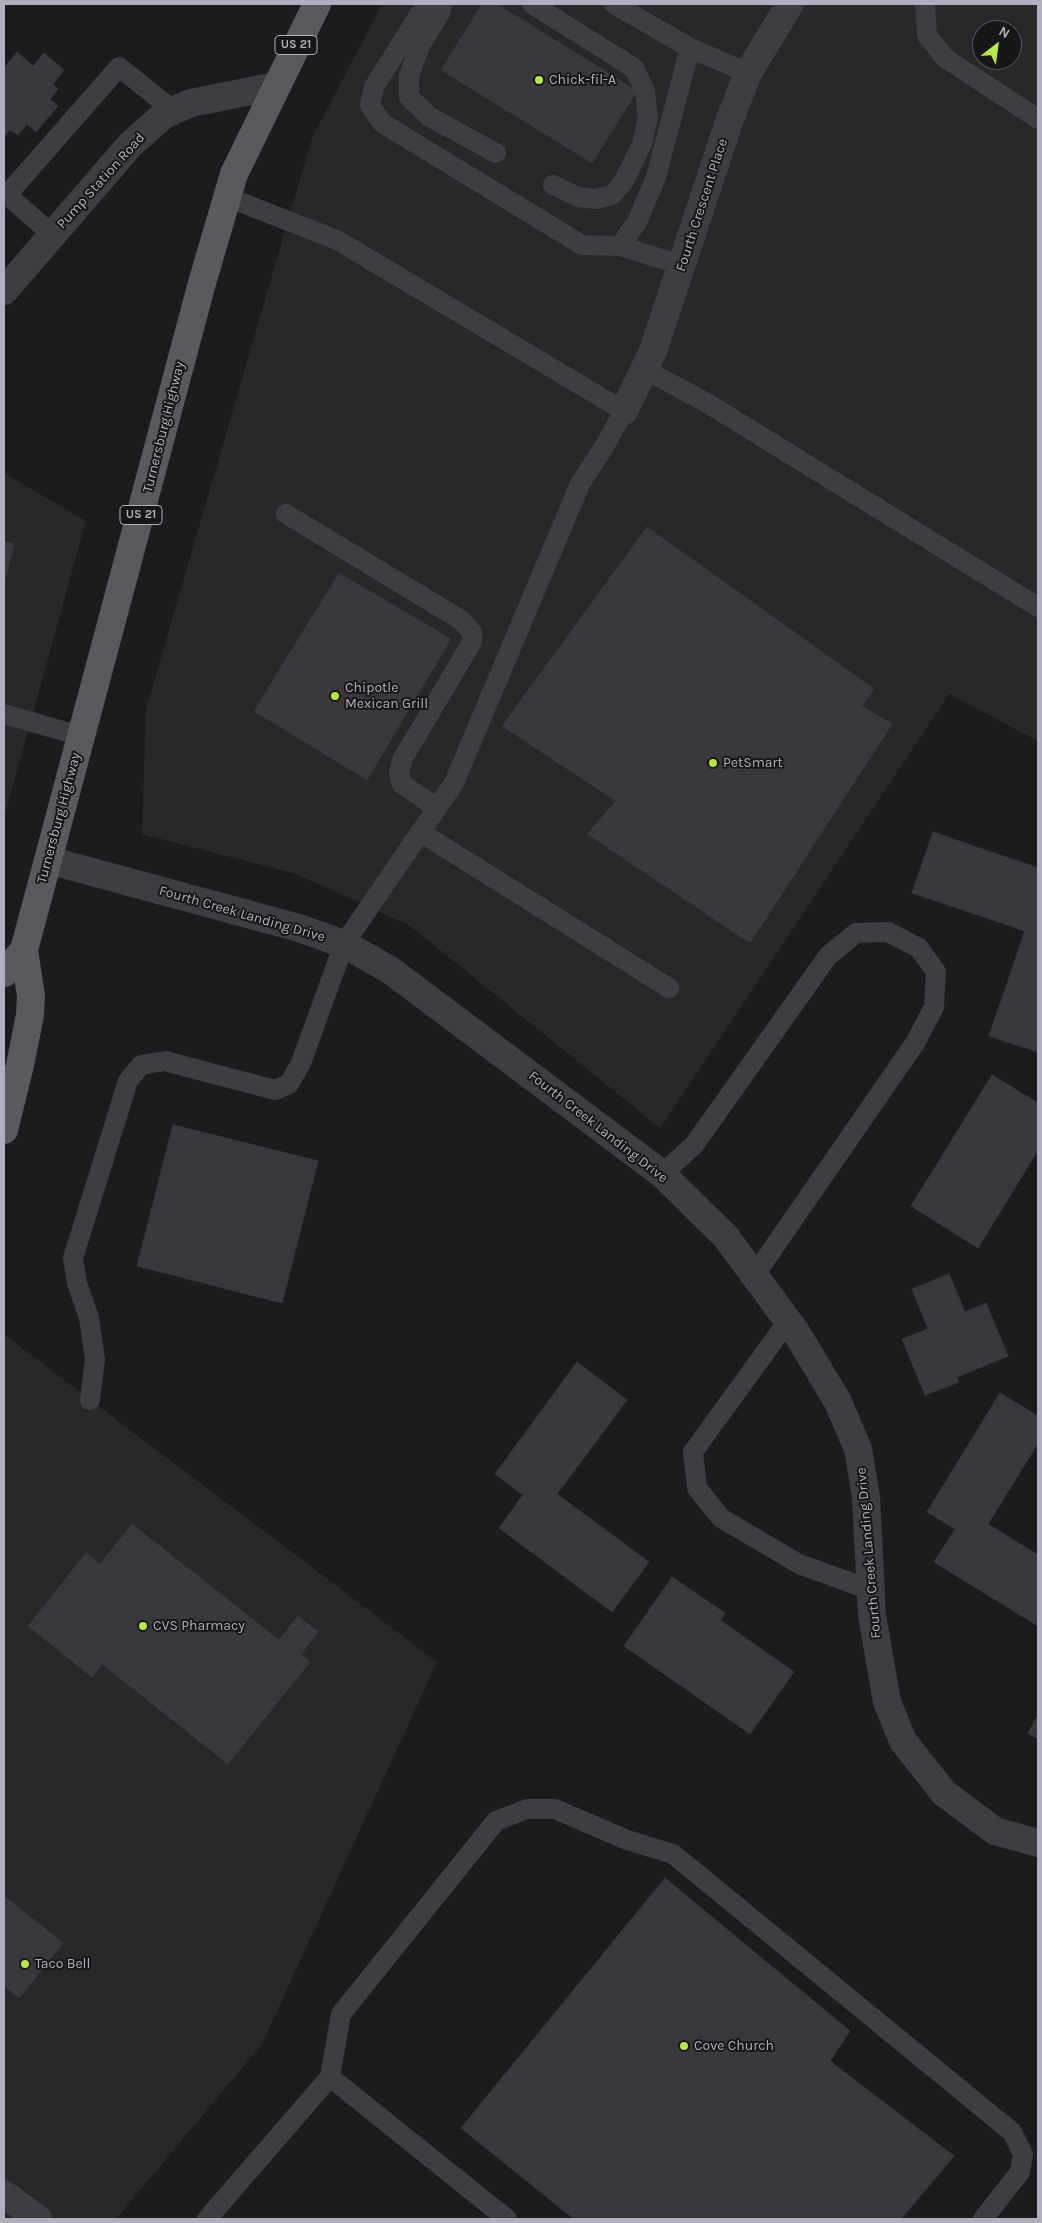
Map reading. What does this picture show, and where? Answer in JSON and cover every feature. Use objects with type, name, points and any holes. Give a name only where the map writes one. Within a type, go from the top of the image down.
[{"type":"main road","name":"Turnersburg Highway","points":[[4,1130],[30,1015],[31,996],[24,950],[202,283],[234,174],[317,4]]},
{"type":"main road","name":"Turnersburg Highway","points":[[4,973],[24,950]]},
{"type":"street","name":"Fourth Crescent Place","points":[[624,411],[653,351],[748,73],[790,4]]},
{"type":"street","name":"Pump Station Road","points":[[4,291],[130,145],[165,114],[192,103],[276,86]]},
{"type":"street","name":"Fourth Creek Landing Drive","points":[[48,860],[299,928],[344,944],[390,970],[662,1174],[726,1237],[788,1321],[838,1402],[858,1449],[866,1497],[872,1615],[887,1702],[903,1741],[944,1793],[995,1831],[1038,1843]]},
{"type":"street","points":[[4,2194],[38,2219]]},
{"type":"lane","points":[[426,4],[374,87],[370,105],[382,123],[582,245],[620,246],[682,266]]},
{"type":"lane","points":[[442,4],[441,11],[421,44],[409,75],[409,97],[430,117],[496,153]]},
{"type":"lane","points":[[532,4],[634,68],[645,90],[648,118],[642,144],[624,181],[612,195],[596,199],[578,197],[553,185]]},
{"type":"lane","points":[[614,4],[690,48],[748,73]]},
{"type":"lane","points":[[925,4],[927,35],[945,58],[1038,119]]},
{"type":"lane","points":[[620,246],[637,222],[656,177],[690,48]]},
{"type":"lane","points":[[52,235],[5,196],[119,67],[173,110]]},
{"type":"lane","points":[[90,1400],[95,1358],[89,1318],[77,1282],[73,1258],[128,1081],[141,1065],[165,1061],[275,1090],[289,1084],[300,1063],[344,944],[454,783],[580,484],[624,411],[337,240],[227,197]]},
{"type":"lane","points":[[644,369],[707,403],[1038,607]]},
{"type":"lane","points":[[286,514],[461,620],[472,632],[472,642],[402,760],[399,773],[402,784],[437,808]]},
{"type":"lane","points":[[4,714],[81,736]]},
{"type":"lane","points":[[420,832],[669,988]]},
{"type":"lane","points":[[662,1174],[694,1145],[828,956],[856,933],[888,932],[919,948],[936,972],[934,1006],[916,1043],[754,1276]]},
{"type":"lane","points":[[788,1321],[693,1452],[697,1488],[721,1518],[799,1564],[871,1590]]},
{"type":"lane","points":[[207,2219],[330,2077],[341,2014],[496,1821],[527,1809],[555,1809],[627,1840],[673,1854],[1012,2132],[1023,2154],[1020,2172],[983,2219]]},
{"type":"lane","points":[[330,2077],[506,2219]]},
{"type":"shaded area","points":[[382,4],[1038,4],[1038,741],[949,694],[660,1128],[409,925],[296,874],[142,834],[146,709],[312,138]]},
{"type":"shaded area","points":[[4,473],[86,521],[4,818]]},
{"type":"shaded area","points":[[6,1336],[437,1662],[262,2044],[116,2219],[4,2219],[4,1341]]},
{"type":"building","name":"Chick-fil-A","points":[[482,4],[497,4],[637,91],[592,163],[441,70]]},
{"type":"building","points":[[17,52],[33,66],[44,53],[64,70],[53,84],[58,89],[50,99],[58,106],[36,132],[27,124],[18,135],[10,130],[4,137],[4,68]]},
{"type":"building","name":"PetSmart","points":[[647,527],[874,689],[862,706],[892,724],[750,943],[587,834],[616,801],[502,726]]},
{"type":"building","points":[[4,541],[14,544],[4,583]]},
{"type":"building","points":[[339,573],[451,639],[367,780],[254,711]]},
{"type":"building","points":[[933,832],[1038,868],[1038,1052],[989,1036],[1025,931],[912,893]]},
{"type":"building","points":[[992,1075],[1038,1103],[1038,1150],[978,1248],[911,1206]]},
{"type":"building","points":[[173,1125],[318,1161],[282,1303],[137,1266]]},
{"type":"building","points":[[949,1274],[965,1312],[986,1303],[1008,1356],[957,1377],[959,1382],[925,1395],[902,1339],[928,1329],[912,1289]]},
{"type":"building","points":[[577,1362],[627,1400],[557,1494],[649,1562],[612,1612],[499,1528],[523,1495],[495,1474]]},
{"type":"building","points":[[1000,1393],[1038,1416],[1038,1443],[988,1524],[1038,1555],[1038,1626],[934,1562],[955,1529],[927,1512]]},
{"type":"building","name":"CVS Pharmacy","points":[[132,1524],[279,1640],[298,1616],[318,1632],[301,1654],[310,1662],[228,1764],[102,1664],[92,1677],[28,1626],[86,1553],[100,1564]]},
{"type":"building","points":[[672,1577],[725,1613],[720,1620],[794,1672],[750,1734],[624,1646]]},
{"type":"building","points":[[1038,1715],[1038,1739],[1028,1733]]},
{"type":"building","name":"Cove Church","points":[[665,1878],[850,2031],[830,2061],[954,2156],[901,2219],[574,2219],[461,2128]]},
{"type":"building","name":"Taco Bell","points":[[4,1896],[63,1943],[19,1998],[4,1986]]},
{"type":"place","name":"Chick-fil-A","points":[[539,80]]},
{"type":"place","name":"Chipotle Mexican Grill","points":[[335,696]]},
{"type":"place","name":"PetSmart","points":[[713,763]]},
{"type":"place","name":"CVS Pharmacy","points":[[143,1626]]},
{"type":"place","name":"Taco Bell","points":[[25,1964]]},
{"type":"place","name":"Cove Church","points":[[684,2046]]}]
